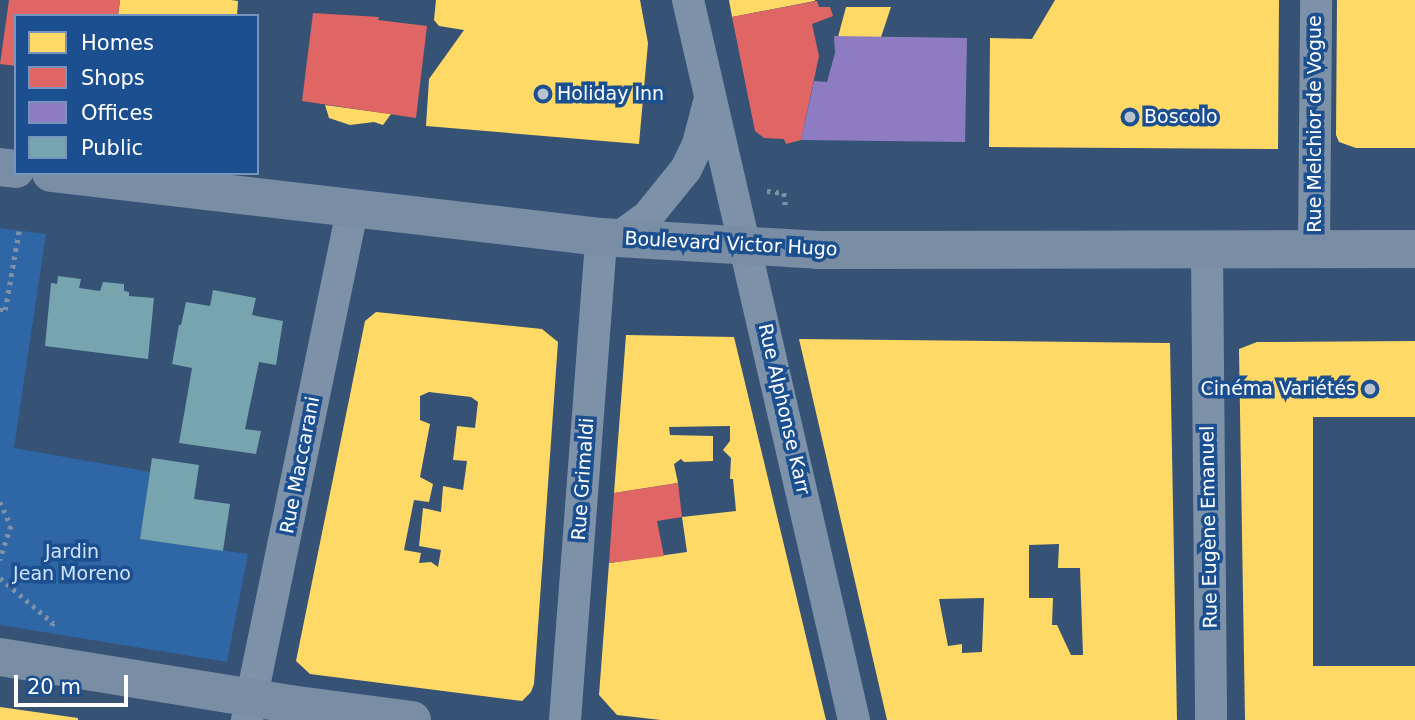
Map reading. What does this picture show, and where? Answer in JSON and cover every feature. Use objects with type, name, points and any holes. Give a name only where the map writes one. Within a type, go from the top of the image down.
[{"type":"main road","name":"Boulevard Victor Hugo","points":[[67,175],[352,211],[609,238],[817,250],[1415,249]]},
{"type":"main road","points":[[0,657],[48,664],[250,709],[412,720]]},
{"type":"street","name":"Rue Alphonse Karr","points":[[688,0],[855,720]]},
{"type":"street","name":"Rue Melchior de Vogue","points":[[1314,248],[1316,0]]},
{"type":"street","name":"Rue Alphonse Karr","points":[[609,238],[648,216],[686,169],[698,144],[711,98]]},
{"type":"street","name":"Rue Maccarani","points":[[250,709],[352,211]]},
{"type":"street","name":"Rue Grimaldi","points":[[565,720],[609,238]]},
{"type":"street","name":"Rue Eugène Emanuel","points":[[1207,251],[1211,720]]},
{"type":"path","points":[[0,310],[5,310],[19,231]]},
{"type":"path","points":[[0,502],[11,526],[0,560]]},
{"type":"path","points":[[0,578],[53,623],[48,664]]},
{"type":"green space","name":"Jardin Jean Moreno","points":[[0,228],[46,234],[14,448],[150,472],[140,539],[248,554],[227,662],[0,625]]},
{"type":"building: Homes","points":[[120,0],[238,1],[237,14],[118,14]]},
{"type":"building: Homes","points":[[436,0],[640,0],[648,43],[639,144],[426,126],[429,79],[464,30],[439,26],[434,20]]},
{"type":"building: Homes","points":[[729,0],[815,0],[815,1],[732,17]]},
{"type":"building: Homes","points":[[1055,0],[1279,0],[1278,149],[989,147],[990,38],[1032,39]]},
{"type":"building: Homes","points":[[1337,0],[1415,0],[1415,148],[1356,148],[1339,142],[1336,135]]},
{"type":"building: Homes","points":[[846,7],[891,7],[881,37],[838,37]]},
{"type":"building: Homes","points":[[325,105],[391,114],[383,125],[374,122],[350,125],[329,118]]},
{"type":"building: Homes","points":[[376,312],[542,329],[558,342],[534,684],[531,692],[522,701],[310,674],[296,661],[365,321]],"holes":[[[429,392],[471,397],[478,402],[475,428],[457,426],[453,460],[467,461],[463,490],[443,486],[441,512],[423,508],[419,546],[441,550],[438,567],[431,562],[419,563],[421,553],[404,550],[414,500],[429,502],[433,484],[420,477],[430,424],[420,420],[420,396]]]},
{"type":"building: Homes","points":[[626,335],[734,337],[826,720],[661,720],[617,715],[599,695],[609,563],[687,552],[682,517],[736,511],[733,479],[730,479],[731,458],[723,450],[730,441],[730,426],[669,427],[670,435],[713,436],[713,461],[684,462],[681,459],[674,464],[678,483],[614,493]]},
{"type":"building: Homes","points":[[799,339],[1170,343],[1177,720],[887,720]],"holes":[[[1059,544],[1058,568],[1080,568],[1083,655],[1071,655],[1057,625],[1052,625],[1053,598],[1029,598],[1029,545]],[[984,598],[982,652],[962,653],[962,644],[948,646],[939,599]]]},
{"type":"building: Homes","points":[[1415,341],[1415,417],[1313,417],[1313,666],[1415,666],[1415,720],[1245,720],[1239,349],[1257,342]]},
{"type":"building: Homes","points":[[0,707],[78,718],[78,720],[0,720]]},
{"type":"building: Shops","points":[[9,0],[120,0],[118,14],[14,14],[14,66],[0,64]]},
{"type":"building: Shops","points":[[817,1],[819,7],[830,7],[833,16],[812,24],[819,56],[801,140],[786,144],[784,139],[764,138],[755,131],[732,17]]},
{"type":"building: Shops","points":[[313,13],[379,17],[378,20],[427,26],[416,118],[302,101]]},
{"type":"building: Shops","points":[[678,483],[682,517],[657,521],[664,556],[609,563],[614,493]]},
{"type":"building: Offices","points":[[834,36],[967,38],[965,142],[801,140],[814,81],[827,82],[835,53]]},
{"type":"building: Public","points":[[58,276],[81,279],[79,288],[100,291],[103,282],[124,284],[124,291],[129,292],[129,296],[154,298],[148,359],[45,346],[51,283],[57,284]]},
{"type":"building: Public","points":[[213,290],[256,298],[252,315],[283,321],[276,365],[259,362],[245,429],[261,431],[256,454],[179,443],[192,368],[172,364],[179,325],[186,302],[210,306]]},
{"type":"building: Public","points":[[152,458],[199,465],[194,499],[230,504],[223,551],[140,539]]},
{"type":"place","name":"Holiday Inn","points":[[543,94]]},
{"type":"place","name":"Boscolo","points":[[1130,117]]},
{"type":"place","name":"Cinéma Variétés","points":[[1370,389]]}]
